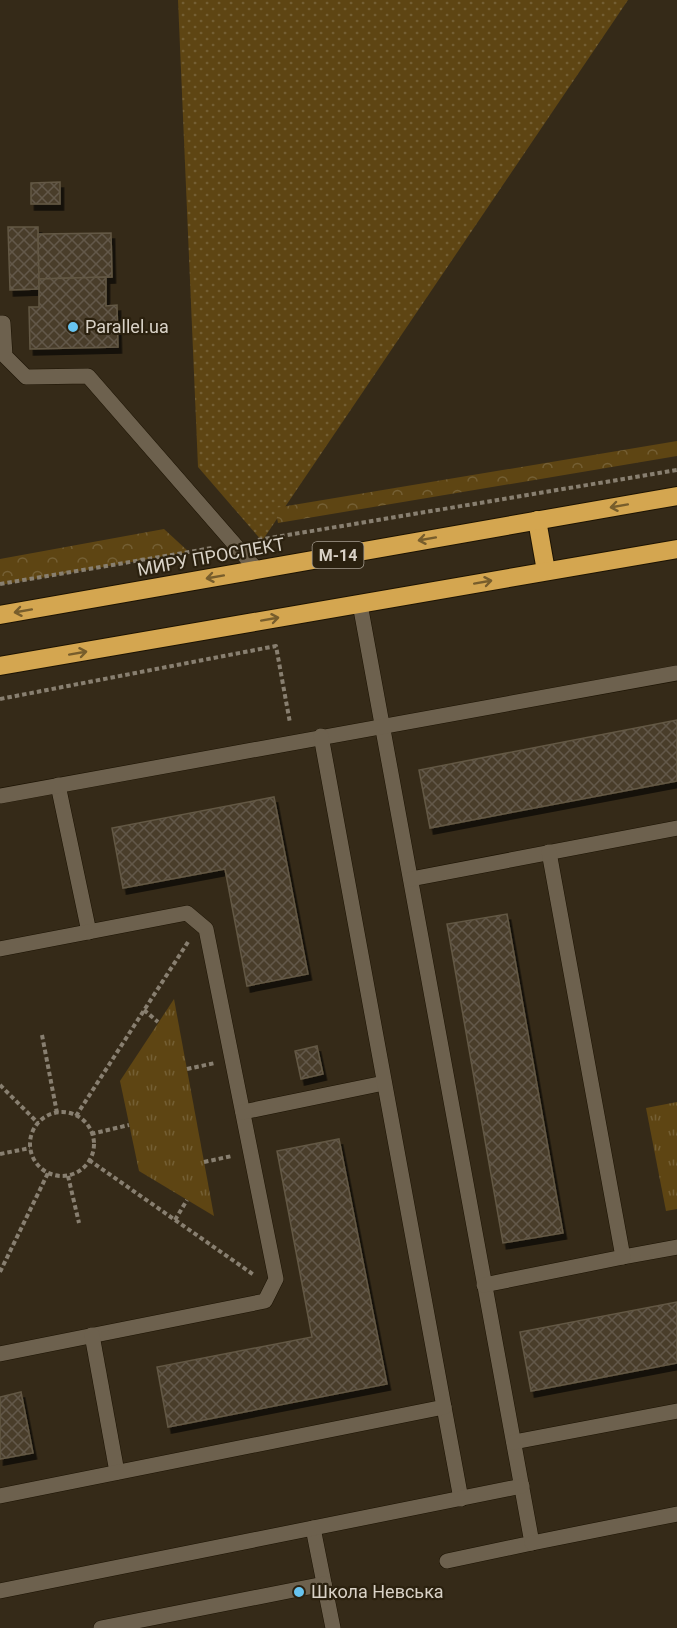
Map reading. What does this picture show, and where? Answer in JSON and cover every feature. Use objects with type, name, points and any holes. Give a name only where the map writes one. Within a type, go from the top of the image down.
[{"type":"highway","name":"МИРУ ПРОСПЕКТ","points":[[0,615],[677,496]]},
{"type":"highway","points":[[537,520],[546,571]]},
{"type":"highway","points":[[0,666],[677,549]]},
{"type":"lane","points":[[2,323],[3,357],[26,377],[88,376],[257,570]]},
{"type":"lane","points":[[360,604],[532,1543]]},
{"type":"lane","points":[[0,796],[677,673]]},
{"type":"lane","points":[[321,736],[461,1499]]},
{"type":"lane","points":[[58,785],[89,932]]},
{"type":"lane","points":[[411,879],[677,828]]},
{"type":"lane","points":[[549,852],[623,1257]]},
{"type":"lane","points":[[0,949],[187,913],[206,929],[276,1279],[265,1301],[0,1354]]},
{"type":"lane","points":[[243,1112],[384,1083]]},
{"type":"lane","points":[[484,1285],[677,1247]]},
{"type":"lane","points":[[92,1335],[117,1473]]},
{"type":"lane","points":[[0,1496],[444,1407]]},
{"type":"lane","points":[[513,1442],[677,1411]]},
{"type":"lane","points":[[0,1591],[522,1486]]},
{"type":"lane","points":[[447,1561],[677,1515]]},
{"type":"lane","points":[[313,1528],[333,1628]]},
{"type":"lane","points":[[101,1628],[324,1584]]},
{"type":"path","points":[[0,584],[677,470]]},
{"type":"path","points":[[0,699],[276,646],[293,742]]},
{"type":"path","points":[[76,1116],[200,924]]},
{"type":"path","points":[[144,1010],[158,1022]]},
{"type":"path","points":[[42,1035],[57,1113]]},
{"type":"path","points":[[186,1069],[232,1059]]},
{"type":"path","points":[[0,1085],[38,1123]]},
{"type":"path","points":[[57,1113],[76,1116],[84,1122],[91,1134],[93,1150],[89,1160],[83,1168],[68,1176],[48,1173],[36,1163],[30,1148],[32,1132],[38,1123],[46,1116],[57,1113]]},
{"type":"path","points":[[91,1134],[129,1125]]},
{"type":"path","points":[[0,1154],[30,1148]]},
{"type":"path","points":[[204,1162],[251,1152]]},
{"type":"path","points":[[89,1160],[272,1288]]},
{"type":"path","points":[[0,1272],[48,1173]]},
{"type":"path","points":[[68,1176],[79,1223]]},
{"type":"path","points":[[176,1220],[187,1200]]},
{"type":"green space","points":[[178,0],[628,0],[262,541],[198,467]]},
{"type":"green space","points":[[677,441],[677,456],[278,523],[275,508]]},
{"type":"green space","points":[[164,529],[189,552],[0,585],[0,559]]},
{"type":"green space","points":[[174,999],[214,1216],[139,1171],[120,1081]]},
{"type":"green space","points":[[677,1102],[677,1209],[666,1211],[646,1108]]},
{"type":"building","points":[[60,182],[60,204],[31,204],[31,183]]},
{"type":"building","points":[[8,227],[38,227],[39,289],[10,290]]},
{"type":"building","points":[[111,233],[112,277],[39,279],[38,234]]},
{"type":"building","points":[[106,277],[106,306],[117,305],[118,347],[30,349],[29,307],[39,307],[39,279]]},
{"type":"building","points":[[677,720],[677,781],[430,828],[419,770]]},
{"type":"building","points":[[274,797],[308,974],[247,986],[225,869],[123,888],[112,828]]},
{"type":"building","points":[[507,914],[563,1233],[503,1243],[447,924]]},
{"type":"building","points":[[317,1046],[323,1074],[301,1079],[295,1051]]},
{"type":"building","points":[[339,1139],[387,1384],[168,1427],[157,1367],[312,1337],[277,1151]]},
{"type":"building","points":[[677,1302],[677,1363],[531,1391],[520,1332]]},
{"type":"building","points":[[21,1392],[33,1453],[0,1459],[0,1397]]},
{"type":"place","name":"Parallel.ua","points":[[73,327]]},
{"type":"place","name":"Школа Невська","points":[[299,1592]]}]
